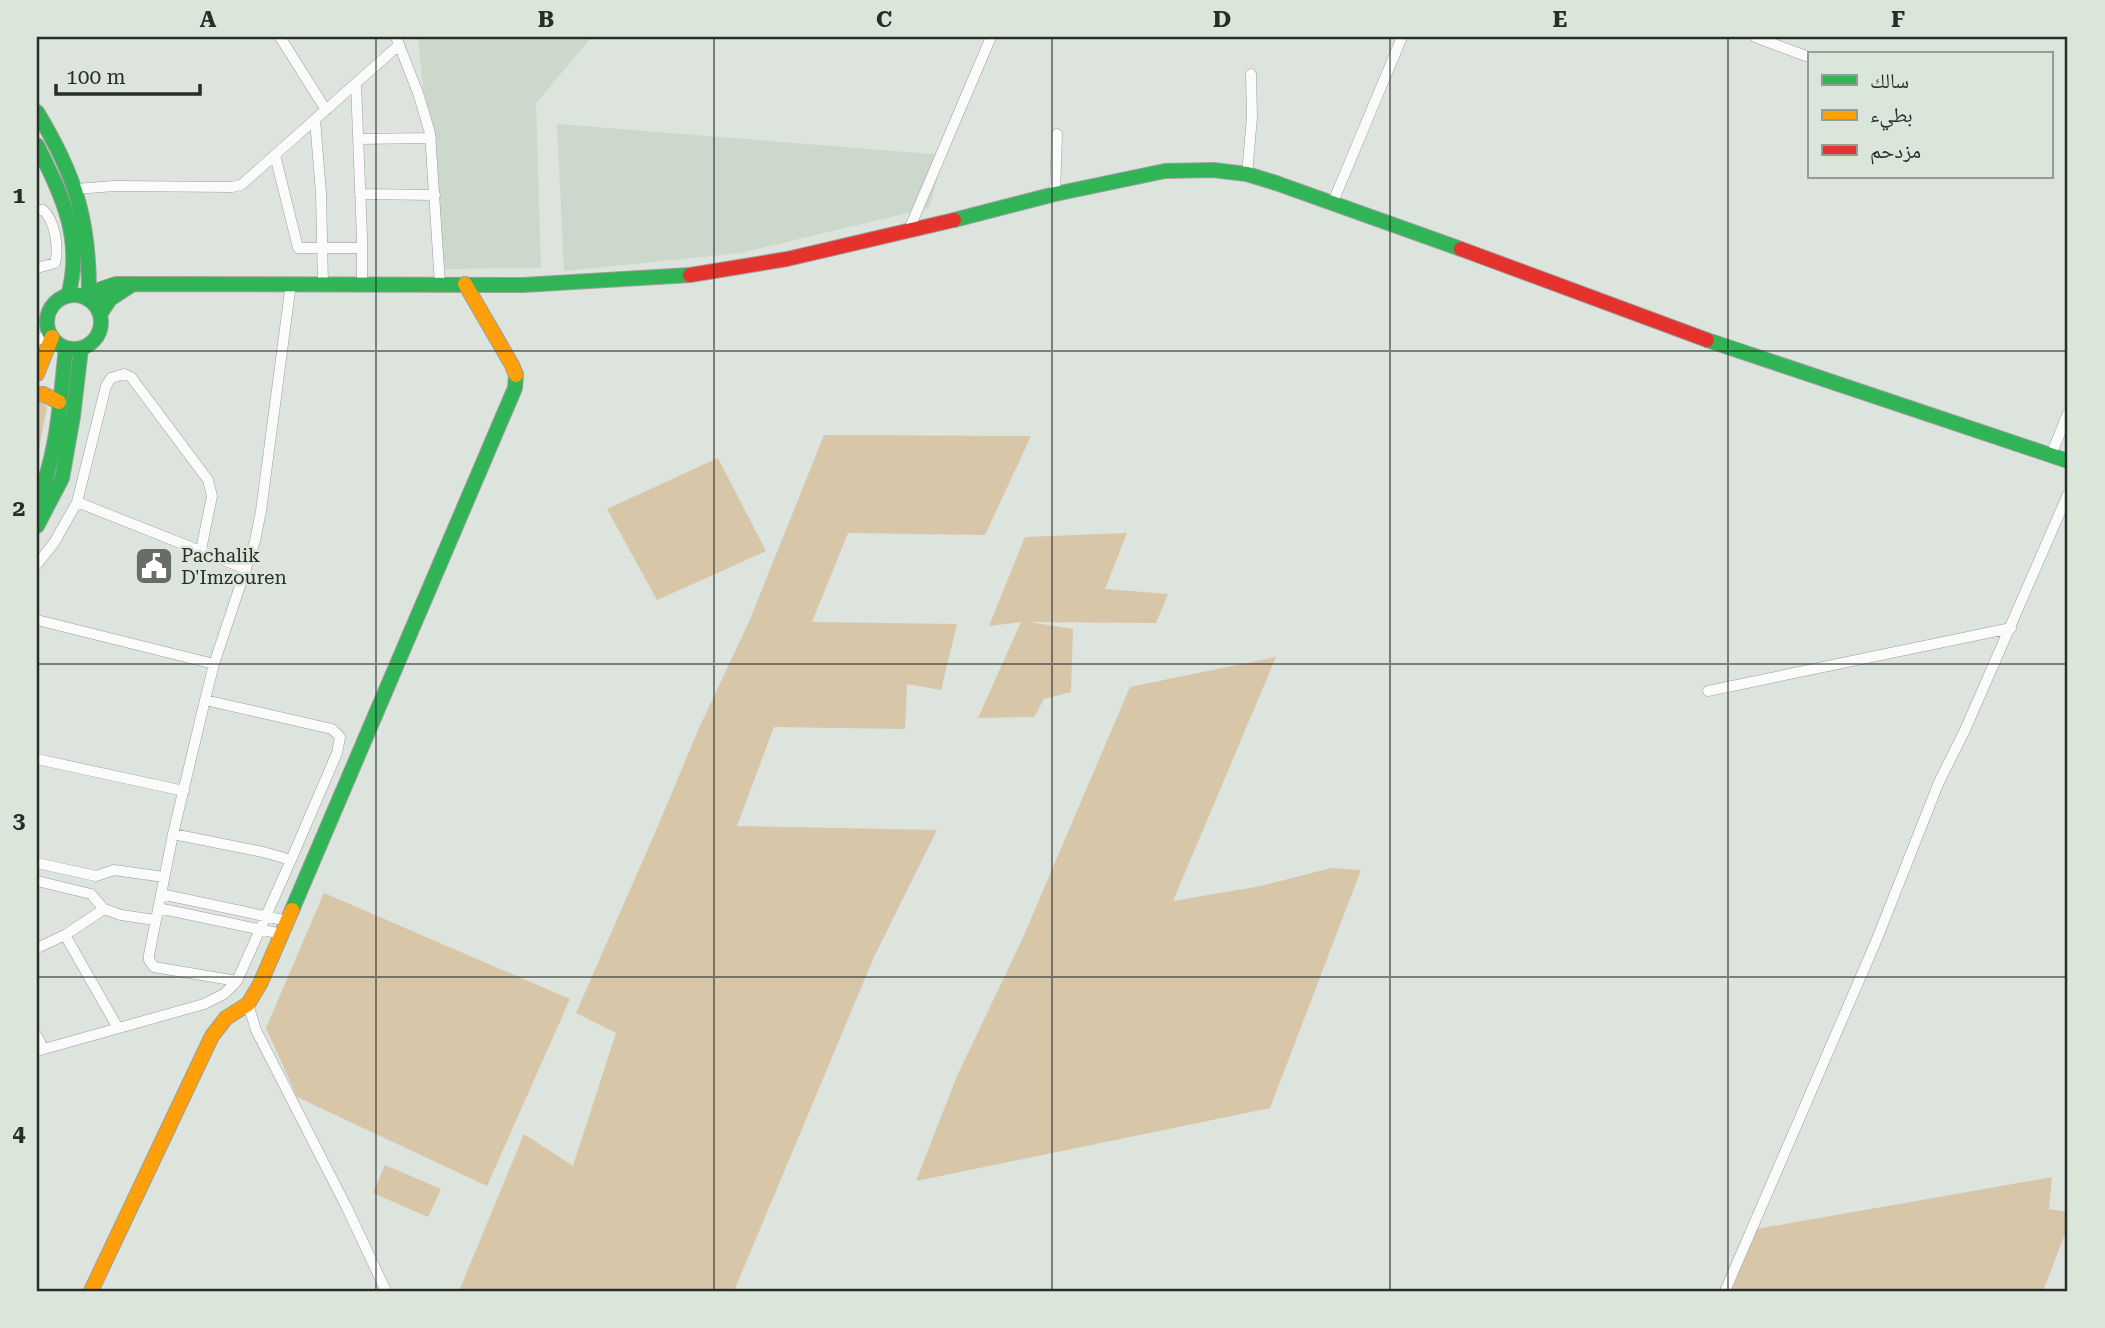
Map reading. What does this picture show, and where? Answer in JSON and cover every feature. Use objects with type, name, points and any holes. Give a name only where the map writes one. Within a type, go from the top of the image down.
[{"type":"main road","points":[[37,111],[67,165],[84,212],[93,305],[101,325],[90,344],[57,342]]},
{"type":"main road","points":[[37,145],[55,181],[71,230],[75,267],[68,296]]},
{"type":"main road","points":[[37,526],[62,478],[73,416],[57,342],[47,328],[49,312],[60,299],[68,296],[75,295],[93,305],[110,299],[134,284],[559,284],[713,273],[908,232],[1055,194],[1185,169],[1247,174],[1333,202],[1688,334],[2068,461]]},
{"type":"main road","points":[[90,1291],[212,1035],[226,1018],[248,1004],[260,984],[515,388],[517,379],[512,365],[464,284]]},
{"type":"main road","points":[[39,368],[57,342]]},
{"type":"main road","points":[[37,502],[49,472],[59,402],[57,342]]},
{"type":"main road","points":[[37,394],[59,402]]},
{"type":"street","points":[[280,37],[326,110]]},
{"type":"street","points":[[908,232],[991,37]]},
{"type":"street","points":[[1333,202],[1402,37]]},
{"type":"street","points":[[1755,37],[1806,56]]},
{"type":"street","points":[[76,189],[114,186],[232,187],[248,181],[356,83],[397,41],[418,93],[431,138],[440,284]]},
{"type":"street","points":[[1247,174],[1252,117],[1251,74]]},
{"type":"street","points":[[356,83],[362,284]]},
{"type":"street","points":[[315,120],[324,248],[323,284]]},
{"type":"street","points":[[1055,194],[1057,134]]},
{"type":"street","points":[[358,139],[431,138]]},
{"type":"street","points":[[275,155],[298,248],[362,248]]},
{"type":"street","points":[[360,194],[435,195]]},
{"type":"street","points":[[37,210],[43,210],[50,218],[56,256],[55,263],[51,266],[37,268]]},
{"type":"street","points":[[237,981],[154,967],[149,961],[149,954],[173,834],[214,664],[246,569],[261,511],[291,284]]},
{"type":"street","points":[[37,564],[54,543],[77,502],[106,386],[111,378],[124,374],[131,377],[208,480],[212,496],[201,550]]},
{"type":"street","points":[[2051,455],[2068,414]]},
{"type":"street","points":[[1725,1291],[1871,952],[1939,782],[2011,628],[2068,494]]},
{"type":"street","points":[[77,502],[246,569]]},
{"type":"street","points":[[37,620],[214,664]]},
{"type":"street","points":[[1708,691],[2011,628]]},
{"type":"street","points":[[37,1036],[40,1049],[118,1028],[204,1004],[224,994],[237,981],[337,753],[340,737],[331,729],[205,700]]},
{"type":"street","points":[[37,759],[184,791]]},
{"type":"street","points":[[173,834],[291,860]]},
{"type":"street","points":[[37,863],[96,876],[114,870],[164,877]]},
{"type":"street","points":[[91,894],[96,876]]},
{"type":"street","points":[[37,881],[91,894],[104,909],[121,915],[155,920]]},
{"type":"street","points":[[161,894],[267,916],[285,927]]},
{"type":"street","points":[[158,908],[261,929],[285,927]]},
{"type":"street","points":[[37,948],[65,935],[104,909]]},
{"type":"street","points":[[65,935],[118,1028]]},
{"type":"street","points":[[248,1004],[256,1030],[386,1291]]},
{"type":"shaded area","points":[[418,37],[592,37],[536,103],[541,268],[440,269]]},
{"type":"shaded area","points":[[557,124],[944,155],[929,208],[740,253],[564,271]]},
{"type":"shaded area","points":[[37,401],[42,401],[47,407],[37,459]]},
{"type":"shaded area","points":[[824,435],[1031,436],[985,535],[848,533],[812,622],[957,624],[941,690],[907,684],[905,729],[774,727],[737,826],[937,830],[874,957],[734,1291],[459,1291],[524,1134],[573,1166],[616,1033],[576,1013],[699,728],[749,622]]},
{"type":"shaded area","points":[[718,458],[766,551],[657,600],[607,509]]},
{"type":"shaded area","points":[[1127,533],[1105,589],[1168,594],[1156,623],[1029,622],[1073,629],[1071,692],[1044,699],[1034,717],[978,718],[1021,622],[989,626],[1025,537]]},
{"type":"shaded area","points":[[1276,657],[1173,901],[1261,886],[1331,868],[1361,870],[1270,1108],[916,1181],[957,1076],[1021,942],[1130,687]]},
{"type":"shaded area","points":[[324,893],[570,999],[487,1186],[297,1097],[266,1028]]},
{"type":"shaded area","points":[[385,1165],[441,1189],[428,1217],[373,1193]]},
{"type":"shaded area","points":[[2052,1177],[2049,1209],[2068,1212],[2068,1226],[2043,1291],[1719,1291],[1745,1231]]},
{"type":"traffic: fast","points":[[37,112],[62,158],[78,202],[87,247],[89,300]]},
{"type":"traffic: fast","points":[[37,145],[62,200],[72,237],[72,275],[68,296]]},
{"type":"traffic: fast","points":[[954,220],[1055,194],[1165,171],[1213,170],[1247,174],[1276,183],[1461,249]]},
{"type":"traffic: fast","points":[[92,302],[101,289],[116,284],[523,285],[690,275]]},
{"type":"traffic: fast","points":[[100,314],[110,299],[133,284]]},
{"type":"traffic: fast","points":[[74,295],[93,303],[101,322],[93,341],[74,349],[55,341],[47,322],[55,303],[74,295]]},
{"type":"traffic: fast","points":[[1707,340],[2068,461]]},
{"type":"traffic: fast","points":[[37,502],[54,446],[66,348]]},
{"type":"traffic: fast","points":[[37,526],[62,478],[81,348]]},
{"type":"traffic: fast","points":[[292,910],[515,388],[516,375]]},
{"type":"traffic: slow","points":[[465,284],[516,375]]},
{"type":"traffic: slow","points":[[37,374],[52,337]]},
{"type":"traffic: slow","points":[[37,394],[59,402]]},
{"type":"traffic: slow","points":[[91,1291],[212,1036],[226,1018],[248,1004],[260,984],[292,910]]},
{"type":"traffic: jam","points":[[690,275],[787,259],[954,220]]},
{"type":"traffic: jam","points":[[1461,249],[1707,340]]},
{"type":"place","name":"Pachalik D'Imzouren","points":[[154,566]]}]
